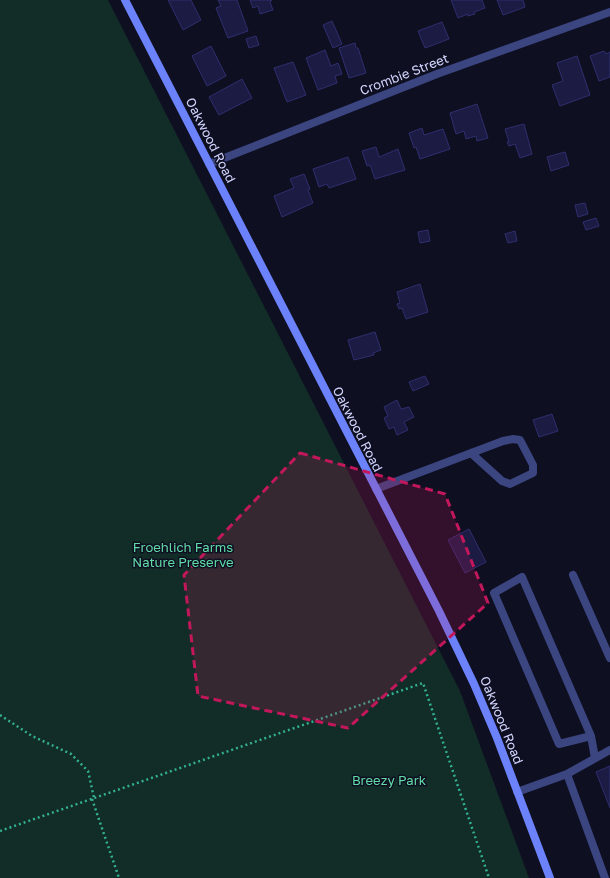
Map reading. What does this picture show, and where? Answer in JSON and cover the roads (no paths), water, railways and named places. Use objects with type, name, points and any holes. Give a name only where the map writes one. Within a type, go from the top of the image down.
[{"type":"main road","name":"Oakwood Road","points":[[125,0],[376,489],[474,684],[518,792],[550,878]]},
{"type":"street","name":"Crombie Street","points":[[209,164],[430,77],[610,12]]},
{"type":"street","points":[[376,489],[471,453],[513,439],[520,440],[533,465],[533,473],[510,484],[502,481],[471,453]]},
{"type":"street","points":[[573,574],[610,658]]},
{"type":"street","points":[[591,736],[560,744],[494,593],[522,577],[591,736],[595,758]]},
{"type":"street","points":[[518,792],[567,774],[610,750]]},
{"type":"street","points":[[567,774],[605,878]]},
{"type":"park label","name":"Froehlich Farms Nature Preserve","points":[[183,554]]},
{"type":"park label","name":"Breezy Park","points":[[389,780]]}]
